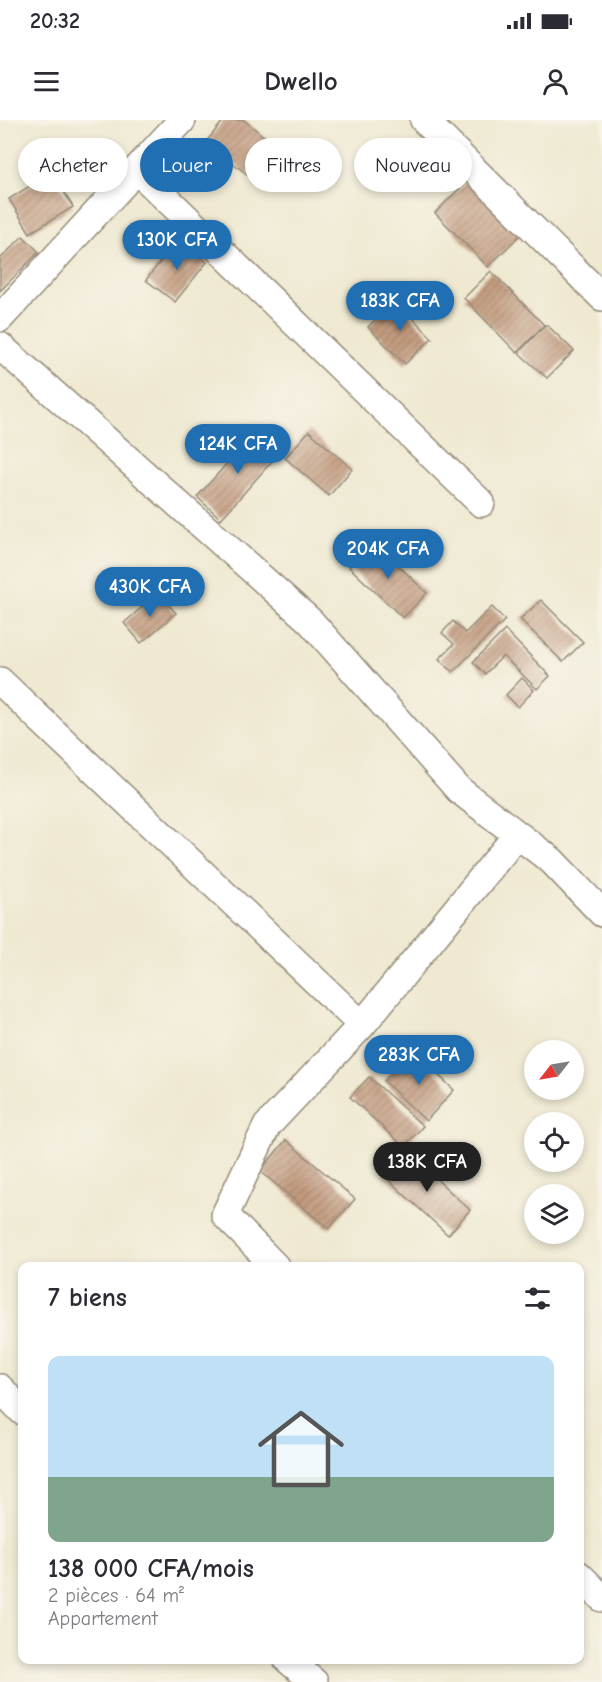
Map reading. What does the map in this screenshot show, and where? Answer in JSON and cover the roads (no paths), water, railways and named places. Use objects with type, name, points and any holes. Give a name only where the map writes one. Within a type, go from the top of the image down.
[{"type":"street","points":[[0,318],[182,120]]},
{"type":"street","points":[[424,120],[602,297]]},
{"type":"street","points":[[137,170],[481,503]]},
{"type":"street","points":[[0,346],[310,621],[459,790],[552,861],[602,913]]},
{"type":"street","points":[[0,681],[362,1025]]},
{"type":"street","points":[[271,1262],[225,1215],[267,1126],[362,1025],[517,835]]},
{"type":"street","points":[[0,1388],[18,1407]]},
{"type":"street","points":[[584,1580],[602,1598]]},
{"type":"street","points":[[293,1664],[314,1682]]}]
